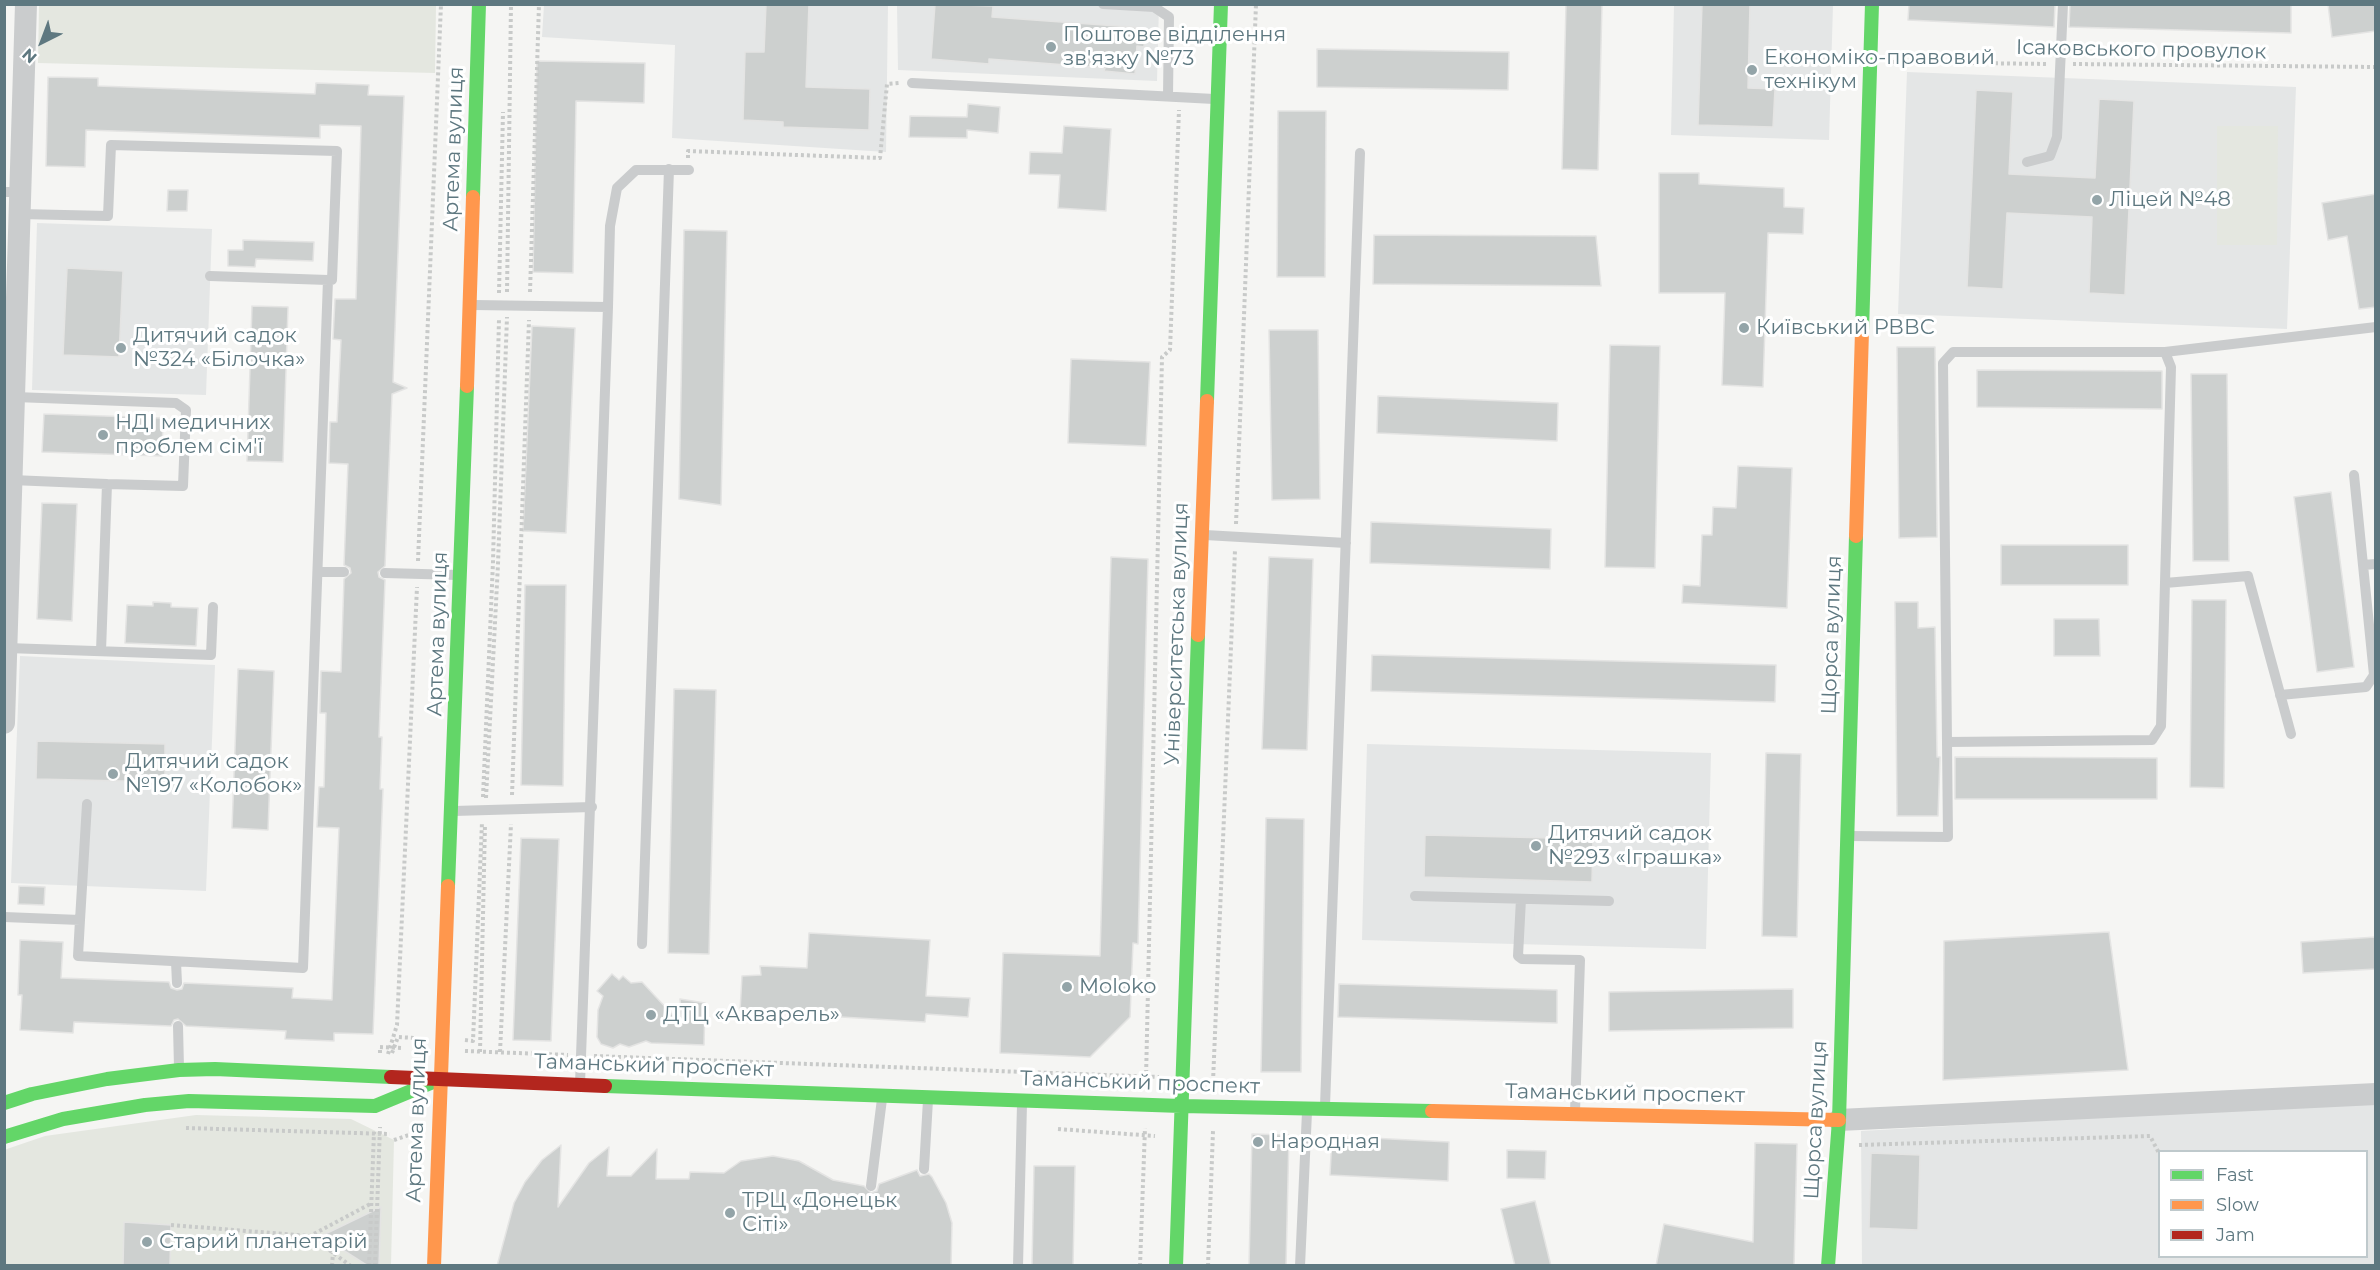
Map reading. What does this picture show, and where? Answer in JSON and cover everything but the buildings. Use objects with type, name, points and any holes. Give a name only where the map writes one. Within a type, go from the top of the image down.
[{"type":"street","points":[[4,723],[15,397],[15,199],[26,4]]},
{"type":"street","name":"Артема вулиця","points":[[434,1266],[461,575],[479,4]]},
{"type":"street","name":"Університетська вулиця","points":[[1176,1266],[1221,4]]},
{"type":"street","name":"Щорса вулиця","points":[[1828,1266],[1839,1120],[1872,4]]},
{"type":"street","name":"Таманський проспект","points":[[5,1101],[75,1084],[179,1070],[384,1075],[1181,1107],[1839,1120]]},
{"type":"street","name":"Таманський проспект","points":[[9,1135],[82,1115],[156,1104],[251,1102],[352,1107],[382,1104],[440,1079]]},
{"type":"street","points":[[1839,1120],[2376,1094]]},
{"type":"street","points":[[5,1101],[9,1135]]},
{"type":"lane","points":[[1103,4],[1154,7],[1169,17],[1168,96]]},
{"type":"lane","points":[[2027,162],[2050,156],[2057,137],[2063,4]]},
{"type":"lane","points":[[912,83],[1217,99]]},
{"type":"lane","points":[[15,199],[108,216],[111,145],[337,151],[332,280],[210,276]]},
{"type":"lane","points":[[1324,1109],[1360,153]]},
{"type":"lane","points":[[642,944],[669,169]]},
{"type":"lane","points":[[580,1084],[610,226],[617,188],[636,170],[689,170]]},
{"type":"lane","points":[[87,804],[78,956],[303,968],[328,280]]},
{"type":"lane","points":[[470,304],[608,307]]},
{"type":"lane","points":[[1847,837],[1948,837],[1943,363],[1953,352],[2165,352],[2376,327]]},
{"type":"lane","points":[[1948,742],[2152,740],[2161,726],[2171,367],[2165,352]]},
{"type":"lane","points":[[12,480],[183,486],[186,410],[176,402],[15,397]]},
{"type":"lane","points":[[2280,695],[2366,687],[2374,675],[2354,475]]},
{"type":"lane","points":[[101,651],[107,484]]},
{"type":"lane","points":[[1202,535],[1346,543]]},
{"type":"lane","points":[[2363,565],[2376,564]]},
{"type":"lane","points":[[319,572],[344,572]]},
{"type":"lane","points":[[385,573],[461,575]]},
{"type":"lane","points":[[2165,583],[2248,576],[2291,734]]},
{"type":"lane","points":[[7,648],[211,655],[213,607]]},
{"type":"lane","points":[[452,811],[591,807]]},
{"type":"lane","points":[[1414,896],[1609,901]]},
{"type":"lane","points":[[1521,898],[1518,956],[1522,959],[1580,960],[1575,1114]]},
{"type":"lane","points":[[4,917],[80,920]]},
{"type":"lane","points":[[176,962],[177,983]]},
{"type":"lane","points":[[178,1026],[179,1070]]},
{"type":"lane","points":[[871,1186],[883,1095]]},
{"type":"lane","points":[[924,1169],[928,1097]]},
{"type":"lane","points":[[1018,1266],[1022,1101]]},
{"type":"lane","points":[[1300,1266],[1308,1109]]},
{"type":"path","points":[[391,1055],[397,1024],[441,4]]},
{"type":"path","points":[[480,1052],[486,810],[507,305],[511,4]]},
{"type":"path","points":[[500,1052],[512,810],[539,4]]},
{"type":"path","points":[[1208,1266],[1256,4]]},
{"type":"path","name":"Ісаковського провулок","points":[[1869,62],[2376,67]]},
{"type":"path","points":[[689,170],[688,151],[880,158],[887,84],[912,83]]},
{"type":"path","points":[[1140,1266],[1146,1105],[1162,357],[1170,350],[1180,97]]},
{"type":"path","points":[[384,1075],[392,1048],[398,1037],[408,1037]]},
{"type":"path","points":[[380,1047],[401,1048]]},
{"type":"path","points":[[369,1266],[377,1134],[382,1104]]},
{"type":"path","points":[[181,1128],[390,1134]]},
{"type":"path","points":[[374,1128],[377,1134],[375,1266]]},
{"type":"path","points":[[1837,1144],[2150,1136],[2158,1151]]},
{"type":"path","points":[[310,1236],[372,1203]]},
{"type":"path","points":[[171,1225],[310,1236],[351,1266]]},
{"type":"path","points":[[332,1266],[333,1253]]},
{"type":"shaded area","points":[[39,5],[436,5],[435,73],[38,63]]},
{"type":"shaded area","points":[[544,5],[888,5],[886,152],[672,138],[675,45],[542,37]]},
{"type":"shaded area","points":[[897,5],[1159,5],[1157,81],[898,70]]},
{"type":"shaded area","name":"Економіко-правовий технікум","points":[[1674,5],[1833,5],[1829,140],[1671,135]]},
{"type":"shaded area","name":"Ліцей №48","points":[[1907,72],[2296,87],[2287,329],[1898,314]]},
{"type":"shaded area","points":[[2217,126],[2278,126],[2277,245],[2217,245]]},
{"type":"shaded area","name":"Дитячий садок №324 «Білочка»","points":[[37,223],[212,229],[206,395],[32,390]]},
{"type":"shaded area","name":"Дитячий садок №197 «Колобок»","points":[[20,656],[215,665],[206,891],[11,883]]},
{"type":"shaded area","name":"Дитячий садок №293 «Іграшка»","points":[[1367,744],[1711,753],[1706,949],[1362,940]]},
{"type":"shaded area","points":[[2375,1102],[2375,1265],[1862,1265],[1861,1131]]},
{"type":"shaded area","points":[[196,1115],[351,1119],[394,1140],[391,1265],[5,1265],[4,1150],[45,1136]]},
{"type":"traffic: fast","points":[[473,197],[479,4]]},
{"type":"traffic: fast","points":[[1207,401],[1221,4]]},
{"type":"traffic: fast","points":[[1862,331],[1872,4]]},
{"type":"traffic: fast","points":[[448,886],[467,386]]},
{"type":"traffic: fast","points":[[1828,1266],[1839,1120],[1856,536]]},
{"type":"traffic: fast","points":[[1176,1266],[1198,635]]},
{"type":"traffic: fast","points":[[4,1103],[32,1094],[107,1079],[179,1070],[215,1069],[391,1077]]},
{"type":"traffic: fast","points":[[4,1137],[63,1119],[145,1105],[189,1101],[375,1106],[433,1082]]},
{"type":"traffic: fast","points":[[605,1086],[1181,1106],[1432,1111]]},
{"type":"traffic: slow","points":[[467,386],[473,197]]},
{"type":"traffic: slow","points":[[1856,536],[1862,331]]},
{"type":"traffic: slow","points":[[1198,635],[1207,401]]},
{"type":"traffic: slow","points":[[434,1266],[448,886]]},
{"type":"traffic: slow","points":[[1432,1111],[1839,1120]]},
{"type":"traffic: jam","points":[[391,1077],[605,1086]]},
{"type":"place","name":"Поштове відділення зв'язку №73","points":[[1051,47]]},
{"type":"place","name":"Економіко-правовий технікум","points":[[1752,70]]},
{"type":"place","name":"Ліцей №48","points":[[2097,200]]},
{"type":"place","name":"Київський РВВС","points":[[1744,328]]},
{"type":"place","name":"Дитячий садок №324 «Білочка»","points":[[121,348]]},
{"type":"place","name":"НДІ медичних проблем сім'ї","points":[[103,435]]},
{"type":"place","name":"Дитячий садок №197 «Колобок»","points":[[113,774]]},
{"type":"place","name":"Дитячий садок №293 «Іграшка»","points":[[1536,846]]},
{"type":"place","name":"Moloko","points":[[1067,987]]},
{"type":"place","name":"ДТЦ «Акварель»","points":[[651,1015]]},
{"type":"place","name":"Народная","points":[[1258,1142]]},
{"type":"place","name":"ТРЦ «Донецьк Сіті»","points":[[730,1213]]},
{"type":"place","name":"Старий планетарій","points":[[147,1242]]}]
